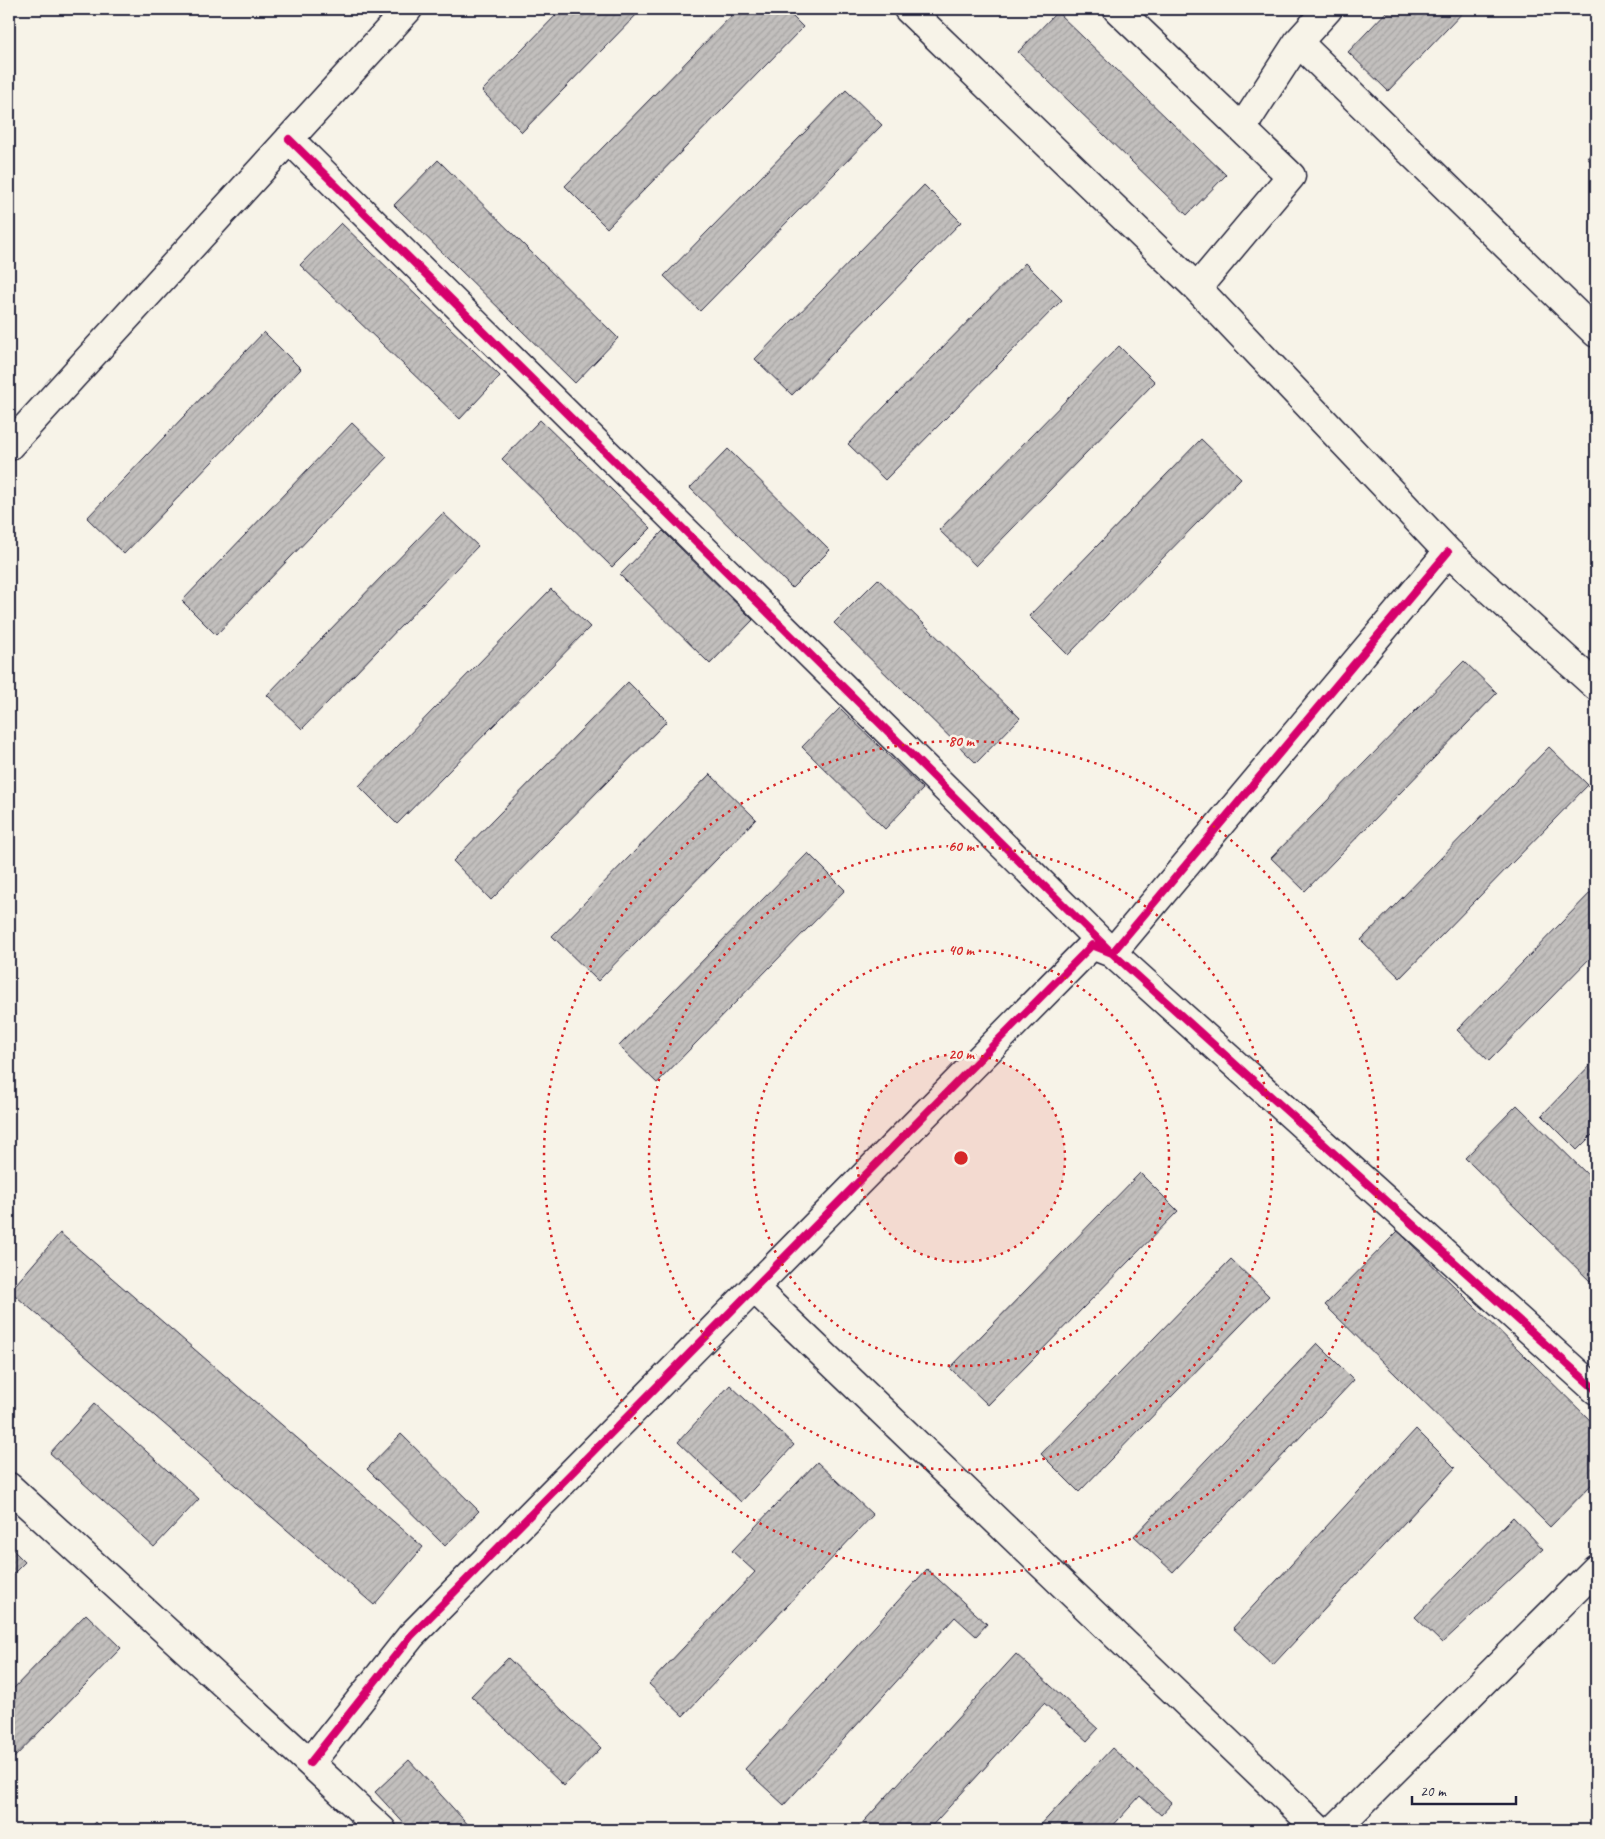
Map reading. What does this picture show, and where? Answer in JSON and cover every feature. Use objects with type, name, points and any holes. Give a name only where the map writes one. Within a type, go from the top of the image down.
[{"type":"street","points":[[9,446],[408,9]]},
{"type":"street","points":[[908,9],[1197,288],[1448,552],[1596,686]]},
{"type":"street","points":[[1117,9],[1290,176],[1197,288]]},
{"type":"street","points":[[1242,128],[1298,42],[1328,9]]},
{"type":"street","points":[[1298,42],[1596,334]]},
{"type":"street","points":[[289,139],[1112,953],[1596,1390]]},
{"type":"street","points":[[1112,953],[1448,552]]},
{"type":"street","points":[[310,1763],[411,1636],[1092,945],[1112,953]]},
{"type":"street","points":[[754,1288],[1319,1830]]},
{"type":"street","points":[[9,1487],[382,1830]]},
{"type":"street","points":[[1334,1830],[1596,1569]]},
{"type":"building","points":[[562,9],[642,9],[522,132],[482,91]]},
{"type":"building","points":[[738,9],[785,9],[803,27],[607,228],[565,186]]},
{"type":"building","points":[[1389,9],[1466,9],[1388,91],[1348,52]]},
{"type":"building","points":[[1057,12],[1226,175],[1187,215],[1018,52]]},
{"type":"building","points":[[846,90],[882,125],[700,311],[664,276]]},
{"type":"building","points":[[1596,148],[1596,166],[1587,158]]},
{"type":"building","points":[[438,160],[618,338],[575,383],[394,205]]},
{"type":"building","points":[[924,185],[961,222],[792,395],[755,359]]},
{"type":"building","points":[[341,223],[500,376],[460,419],[300,265]]},
{"type":"building","points":[[1025,263],[1062,300],[885,480],[848,444]]},
{"type":"building","points":[[264,332],[301,369],[124,554],[87,518]]},
{"type":"building","points":[[1119,346],[1155,382],[976,566],[939,530]]},
{"type":"building","points":[[540,420],[651,528],[612,567],[502,459]]},
{"type":"building","points":[[352,423],[387,457],[216,635],[182,601]]},
{"type":"building","points":[[1201,439],[1241,478],[1068,655],[1029,616]]},
{"type":"building","points":[[728,449],[830,550],[792,588],[690,488]]},
{"type":"building","points":[[443,513],[478,546],[302,729],[267,695]]},
{"type":"building","points":[[663,531],[753,620],[710,664],[620,575]]},
{"type":"building","points":[[878,579],[1020,718],[976,763],[834,623]]},
{"type":"building","points":[[551,589],[590,627],[397,824],[359,786]]},
{"type":"building","points":[[1464,661],[1497,693],[1305,891],[1271,858]]},
{"type":"building","points":[[628,682],[667,721],[491,900],[453,861]]},
{"type":"building","points":[[840,708],[923,789],[885,829],[802,747]]},
{"type":"building","points":[[1549,747],[1588,785],[1400,978],[1361,940]]},
{"type":"building","points":[[710,774],[756,819],[598,981],[552,936]]},
{"type":"building","points":[[808,853],[845,890],[657,1083],[619,1046]]},
{"type":"building","points":[[1596,887],[1596,952],[1489,1061],[1457,1030]]},
{"type":"building","points":[[1596,1059],[1596,1131],[1577,1150],[1542,1115]]},
{"type":"building","points":[[1517,1105],[1596,1183],[1596,1287],[1465,1158]]},
{"type":"building","points":[[1140,1173],[1178,1211],[988,1405],[950,1368]]},
{"type":"building","points":[[1398,1231],[1596,1426],[1596,1480],[1550,1527],[1325,1305]]},
{"type":"building","points":[[60,1233],[423,1547],[374,1605],[10,1291]]},
{"type":"building","points":[[1231,1259],[1269,1296],[1079,1492],[1041,1454]]},
{"type":"building","points":[[1317,1343],[1354,1380],[1173,1572],[1134,1536]]},
{"type":"building","points":[[730,1385],[794,1445],[741,1502],[678,1442]]},
{"type":"building","points":[[94,1404],[199,1499],[154,1547],[50,1453]]},
{"type":"building","points":[[1416,1429],[1455,1468],[1273,1665],[1233,1628]]},
{"type":"building","points":[[401,1434],[479,1511],[445,1546],[367,1469]]},
{"type":"building","points":[[817,1462],[873,1515],[683,1716],[649,1684],[755,1572],[732,1551]]},
{"type":"building","points":[[1513,1517],[1543,1549],[1442,1643],[1415,1617]]},
{"type":"building","points":[[9,1546],[25,1562],[9,1578]]},
{"type":"building","points":[[927,1569],[987,1624],[976,1636],[955,1617],[784,1805],[745,1769]]},
{"type":"building","points":[[86,1614],[121,1648],[9,1763],[9,1693]]},
{"type":"building","points":[[1016,1654],[1098,1729],[1087,1741],[1044,1703],[928,1830],[856,1830]]},
{"type":"building","points":[[508,1658],[601,1748],[564,1786],[471,1696]]},
{"type":"building","points":[[1112,1748],[1172,1803],[1161,1815],[1140,1796],[1109,1830],[1036,1830]]},
{"type":"building","points":[[409,1760],[473,1830],[410,1830],[375,1792]]},
{"type":"building","points":[[96,1822],[104,1830],[88,1830]]},
{"type":"cycle path","points":[[289,139],[1112,953],[1596,1390]]},
{"type":"cycle path","points":[[310,1763],[411,1636],[1092,945],[1112,953],[1448,552]]}]
